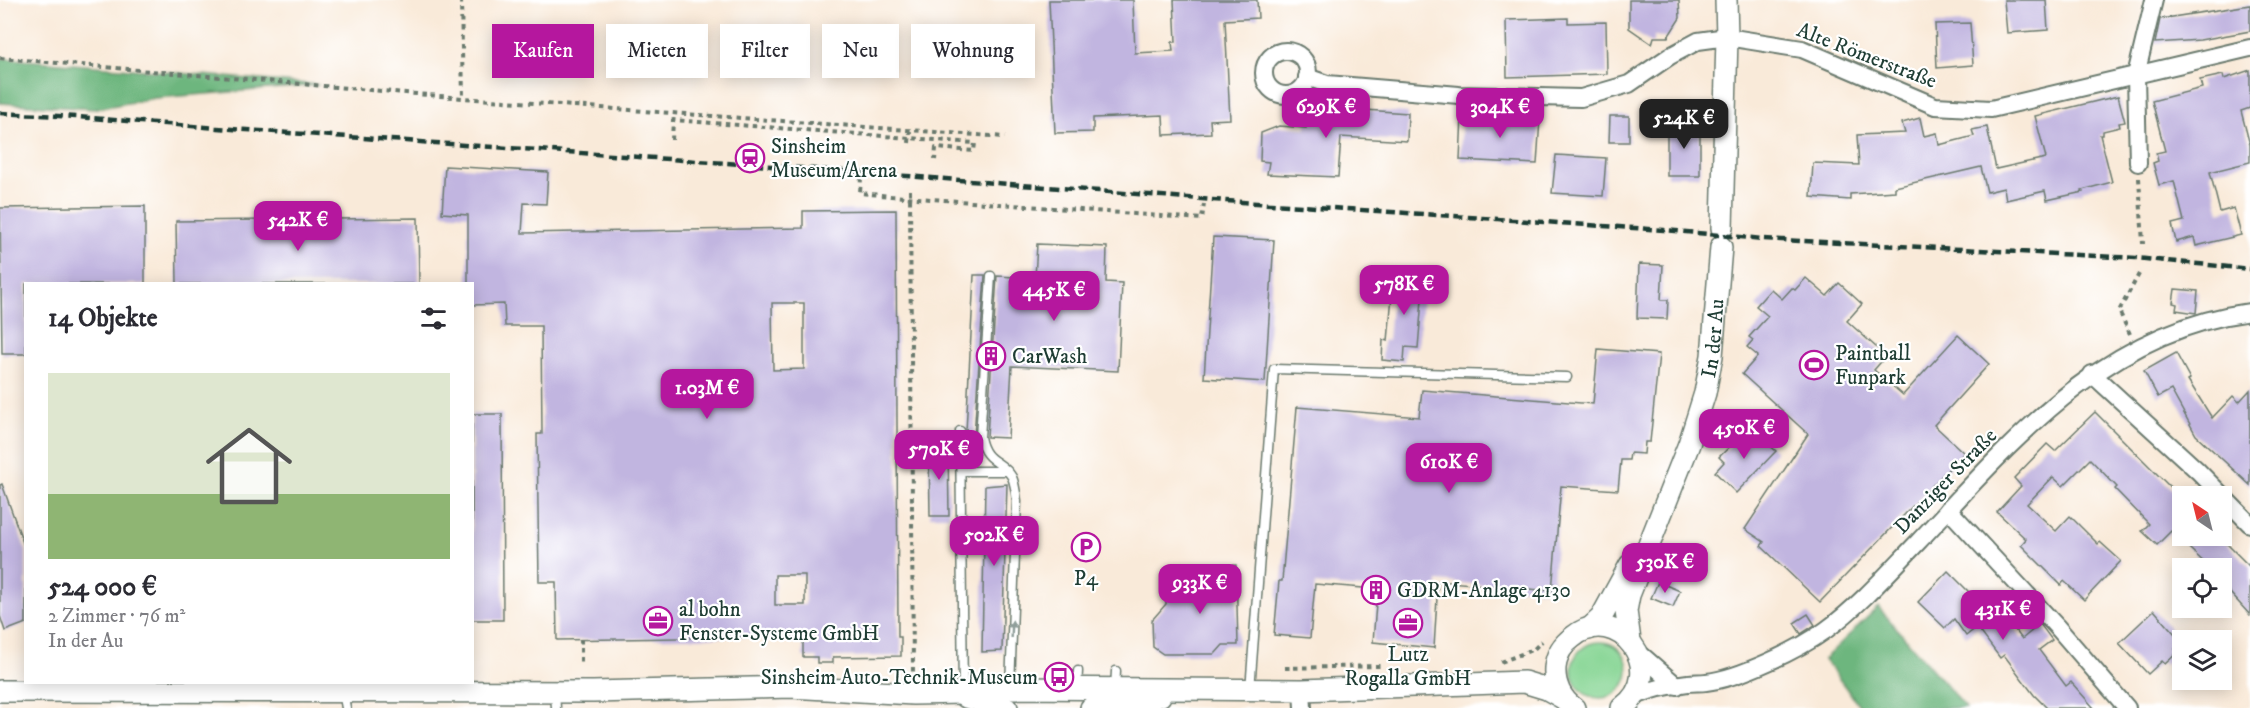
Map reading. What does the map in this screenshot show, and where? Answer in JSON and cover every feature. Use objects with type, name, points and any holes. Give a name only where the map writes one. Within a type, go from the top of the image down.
[{"type":"street","name":"In der Au","points":[[1629,704],[1641,682],[1642,667],[1634,647],[1626,611],[1629,595],[1689,444],[1705,393],[1712,356],[1721,237],[1726,0]]},
{"type":"street","points":[[2138,163],[2136,75],[2154,0]]},
{"type":"street","name":"Alte Römerstraße","points":[[1307,77],[1327,84],[1459,95],[1581,98],[1629,84],[1670,56],[1698,41],[1727,37],[1802,49],[1935,106],[1991,110],[2250,48]]},
{"type":"street","name":"Danziger Straße","points":[[1629,704],[1653,689],[1724,679],[1793,650],[1826,630],[1866,596],[2032,422],[2092,374],[2153,339],[2220,316],[2250,312]]},
{"type":"street","points":[[2092,374],[2198,471],[2250,524]]},
{"type":"street","points":[[1948,509],[2058,628],[2127,708]]},
{"type":"street","name":"In der Au","points":[[1555,665],[1566,642],[1576,634],[1589,629],[1600,618],[1642,544],[1656,527]]},
{"type":"street","points":[[1589,629],[1604,628],[1618,632],[1677,686]]},
{"type":"street","points":[[0,690],[345,700],[555,700],[790,687],[913,694],[957,693],[1008,698],[1078,680],[1116,680],[1181,690],[1250,690],[1303,699],[1524,682],[1544,674],[1555,665]]},
{"type":"street","points":[[1555,665],[1557,688],[1569,703]]},
{"type":"street","points":[[1524,682],[1547,689],[1569,703]]},
{"type":"street","points":[[1091,708],[1117,708],[1181,690]]},
{"type":"lane","points":[[991,276],[980,437],[988,457],[1007,471],[1013,479],[1017,501],[1008,698]]},
{"type":"lane","points":[[1250,690],[1274,369],[1567,377]]},
{"type":"lane","points":[[957,693],[960,431]]},
{"type":"lane","points":[[961,471],[1007,471]]},
{"type":"path","points":[[461,0],[463,98]]},
{"type":"path","points":[[0,58],[463,98],[1005,137]]},
{"type":"path","points":[[672,140],[673,120],[910,141],[975,143],[974,151],[936,148],[935,160]]},
{"type":"path","points":[[910,131],[910,141]]},
{"type":"path","points":[[2138,163],[2143,244]]},
{"type":"path","points":[[861,178],[860,193],[910,197],[1202,219],[1204,204]]},
{"type":"path","points":[[910,190],[913,694]]},
{"type":"path","points":[[2137,348],[2120,311],[2139,274]]},
{"type":"path","points":[[581,639],[581,663]]},
{"type":"green space","points":[[0,58],[319,85],[155,98],[95,109],[0,103]]},
{"type":"green space","points":[[1878,607],[1966,708],[1861,708],[1824,659]]},
{"type":"green space","points":[[1600,642],[1611,644],[1620,650],[1626,659],[1628,670],[1626,681],[1620,690],[1611,696],[1600,698],[1589,696],[1580,690],[1574,681],[1572,670],[1574,659],[1580,650],[1589,644]]},
{"type":"building","points":[[1049,0],[1133,0],[1135,53],[1173,51],[1172,42],[1176,42],[1174,0],[1257,0],[1258,18],[1225,20],[1230,119],[1210,120],[1211,133],[1164,135],[1163,115],[1093,118],[1093,132],[1055,133]]},
{"type":"building","points":[[1629,0],[1679,0],[1680,18],[1668,37],[1654,37],[1652,44],[1629,28]]},
{"type":"building","points":[[2004,0],[2046,0],[2048,30],[2007,33]]},
{"type":"building","points":[[2250,5],[2250,31],[2200,40],[2155,43],[2160,19]]},
{"type":"building","points":[[1568,18],[1568,23],[1606,22],[1607,74],[1507,77],[1506,20]]},
{"type":"building","points":[[1970,23],[1973,65],[1937,68],[1935,24]]},
{"type":"building","points":[[2250,70],[2250,108],[2241,111],[2250,145],[2250,162],[2210,172],[2220,212],[2234,208],[2241,235],[2196,246],[2194,237],[2176,242],[2172,224],[2184,221],[2174,181],[2159,185],[2153,163],[2158,161],[2156,153],[2165,151],[2152,101],[2202,88],[2200,80],[2223,75],[2224,79]]},
{"type":"building","points":[[2118,96],[2125,122],[2119,123],[2120,127],[2103,131],[2103,135],[2100,135],[2112,182],[2082,190],[2083,192],[2047,200],[2045,191],[2006,200],[2004,188],[1987,192],[1981,167],[1895,187],[1895,191],[1850,194],[1850,200],[1811,197],[1813,163],[1859,165],[1857,135],[1905,133],[1902,123],[1920,118],[1924,136],[1937,133],[1939,145],[1974,136],[1972,130],[1987,127],[1996,169],[2046,158],[2035,116]]},
{"type":"building","points":[[1307,106],[1408,113],[1407,141],[1341,137],[1338,177],[1267,174],[1269,162],[1260,161],[1261,133],[1279,126],[1306,128]]},
{"type":"building","points":[[1462,115],[1540,119],[1537,164],[1460,160]]},
{"type":"building","points":[[1610,116],[1629,116],[1629,142],[1609,142]]},
{"type":"building","points":[[1667,123],[1700,123],[1700,176],[1667,176]]},
{"type":"building","points":[[1556,155],[1606,158],[1603,196],[1552,193]]},
{"type":"building","points":[[445,166],[548,172],[546,204],[524,203],[522,233],[803,228],[803,211],[896,210],[898,637],[901,637],[901,656],[833,657],[833,663],[817,663],[817,657],[803,657],[803,636],[557,640],[556,582],[539,582],[537,434],[542,434],[541,326],[505,326],[504,304],[474,305],[474,282],[468,282],[468,215],[442,213]],"holes":[[[772,303],[804,303],[804,369],[773,370]],[[775,575],[805,575],[805,605],[775,605]]]},
{"type":"building","points":[[145,206],[145,282],[24,282],[24,354],[2,354],[0,208]]},
{"type":"building","points":[[418,218],[419,282],[177,282],[176,221]]},
{"type":"building","points":[[1213,237],[1274,240],[1265,382],[1204,378]]},
{"type":"building","points":[[1037,244],[1107,247],[1106,282],[1122,283],[1118,371],[1012,366],[1008,438],[987,437],[997,276],[1035,278]]},
{"type":"building","points":[[1639,264],[1663,265],[1661,300],[1668,300],[1667,319],[1637,318]]},
{"type":"building","points":[[1394,273],[1424,275],[1418,348],[1405,347],[1404,362],[1382,360],[1383,340],[1388,341]]},
{"type":"building","points":[[974,275],[985,275],[974,436],[966,436],[966,432]]},
{"type":"building","points":[[1806,278],[1827,296],[1839,283],[1862,304],[1847,321],[1886,356],[1874,370],[1903,395],[1958,335],[1989,364],[1934,425],[1964,453],[1820,602],[1761,546],[1764,542],[1745,529],[1808,434],[1742,374],[1758,356],[1747,347],[1753,340],[1749,337],[1768,316],[1756,306],[1771,289],[1782,299]]},
{"type":"building","points":[[2175,289],[2198,291],[2196,313],[2176,310],[2177,304],[2173,303]]},
{"type":"building","points":[[1598,349],[1659,354],[1650,442],[1645,442],[1644,454],[1630,453],[1629,460],[1621,460],[1618,490],[1561,486],[1552,591],[1438,581],[1434,648],[1373,642],[1377,591],[1375,589],[1315,584],[1310,638],[1274,635],[1279,581],[1282,581],[1297,407],[1419,417],[1422,390],[1593,404]]},
{"type":"building","points":[[2176,353],[2190,379],[2188,380],[2212,418],[2233,396],[2239,402],[2250,390],[2250,485],[2196,435],[2171,390],[2158,397],[2144,371]]},
{"type":"building","points":[[2095,412],[2172,489],[2172,532],[2157,545],[2142,531],[2149,524],[2090,459],[2063,486],[2053,477],[2027,504],[2056,531],[2070,516],[2098,544],[2100,542],[2121,561],[2084,600],[2064,581],[2061,585],[2021,545],[2026,539],[1997,512],[2021,486],[2014,478],[2047,444],[2055,451]]},
{"type":"building","points":[[474,414],[502,414],[503,620],[474,620]]},
{"type":"building","points":[[1753,430],[1776,451],[1736,493],[1715,472],[1724,462],[1719,457],[1744,433],[1747,437]]},
{"type":"building","points":[[929,446],[948,446],[949,516],[930,516]]},
{"type":"building","points":[[2,484],[24,545],[24,624],[5,631],[0,616],[0,485]]},
{"type":"building","points":[[1007,484],[1002,651],[982,652],[985,486]]},
{"type":"building","points":[[2187,546],[2229,546],[2250,567],[2250,615],[2232,595],[2232,558],[2199,558]]},
{"type":"building","points":[[1236,565],[1238,645],[1223,645],[1215,654],[1163,654],[1153,647],[1152,620],[1166,604],[1166,599],[1192,599],[1192,567]]},
{"type":"building","points":[[1948,571],[1976,599],[1982,593],[1995,604],[2022,639],[2040,624],[2052,640],[2039,650],[2066,686],[2071,682],[2094,708],[2047,708],[2034,695],[2004,655],[2000,658],[1977,627],[1966,636],[1954,619],[1945,628],[1918,602]]},
{"type":"building","points":[[1658,582],[1680,591],[1673,607],[1651,598]]},
{"type":"building","points":[[2154,610],[2172,631],[2172,658],[2165,664],[2162,661],[2148,674],[2119,643]]},
{"type":"building","points":[[1808,614],[1815,625],[1801,634],[1794,623]]},
{"type":"railway","points":[[0,113],[843,171],[1763,239],[2136,258],[2250,269]]},
{"type":"place","name":"Sinsheim Museum/Arena","points":[[750,158]]},
{"type":"place","name":"CarWash","points":[[991,356]]},
{"type":"place","name":"Paintball Funpark","points":[[1814,365]]},
{"type":"place","name":"P4","points":[[1086,547]]},
{"type":"place","name":"GDRM-Anlage 4130","points":[[1376,590]]},
{"type":"place","name":"al bohn Fenster-Systeme GmbH","points":[[658,621]]},
{"type":"place","name":"Lutz Rogalla GmbH","points":[[1408,623]]},
{"type":"place","name":"Sinsheim Auto-Technik-Museum","points":[[1059,677]]}]
